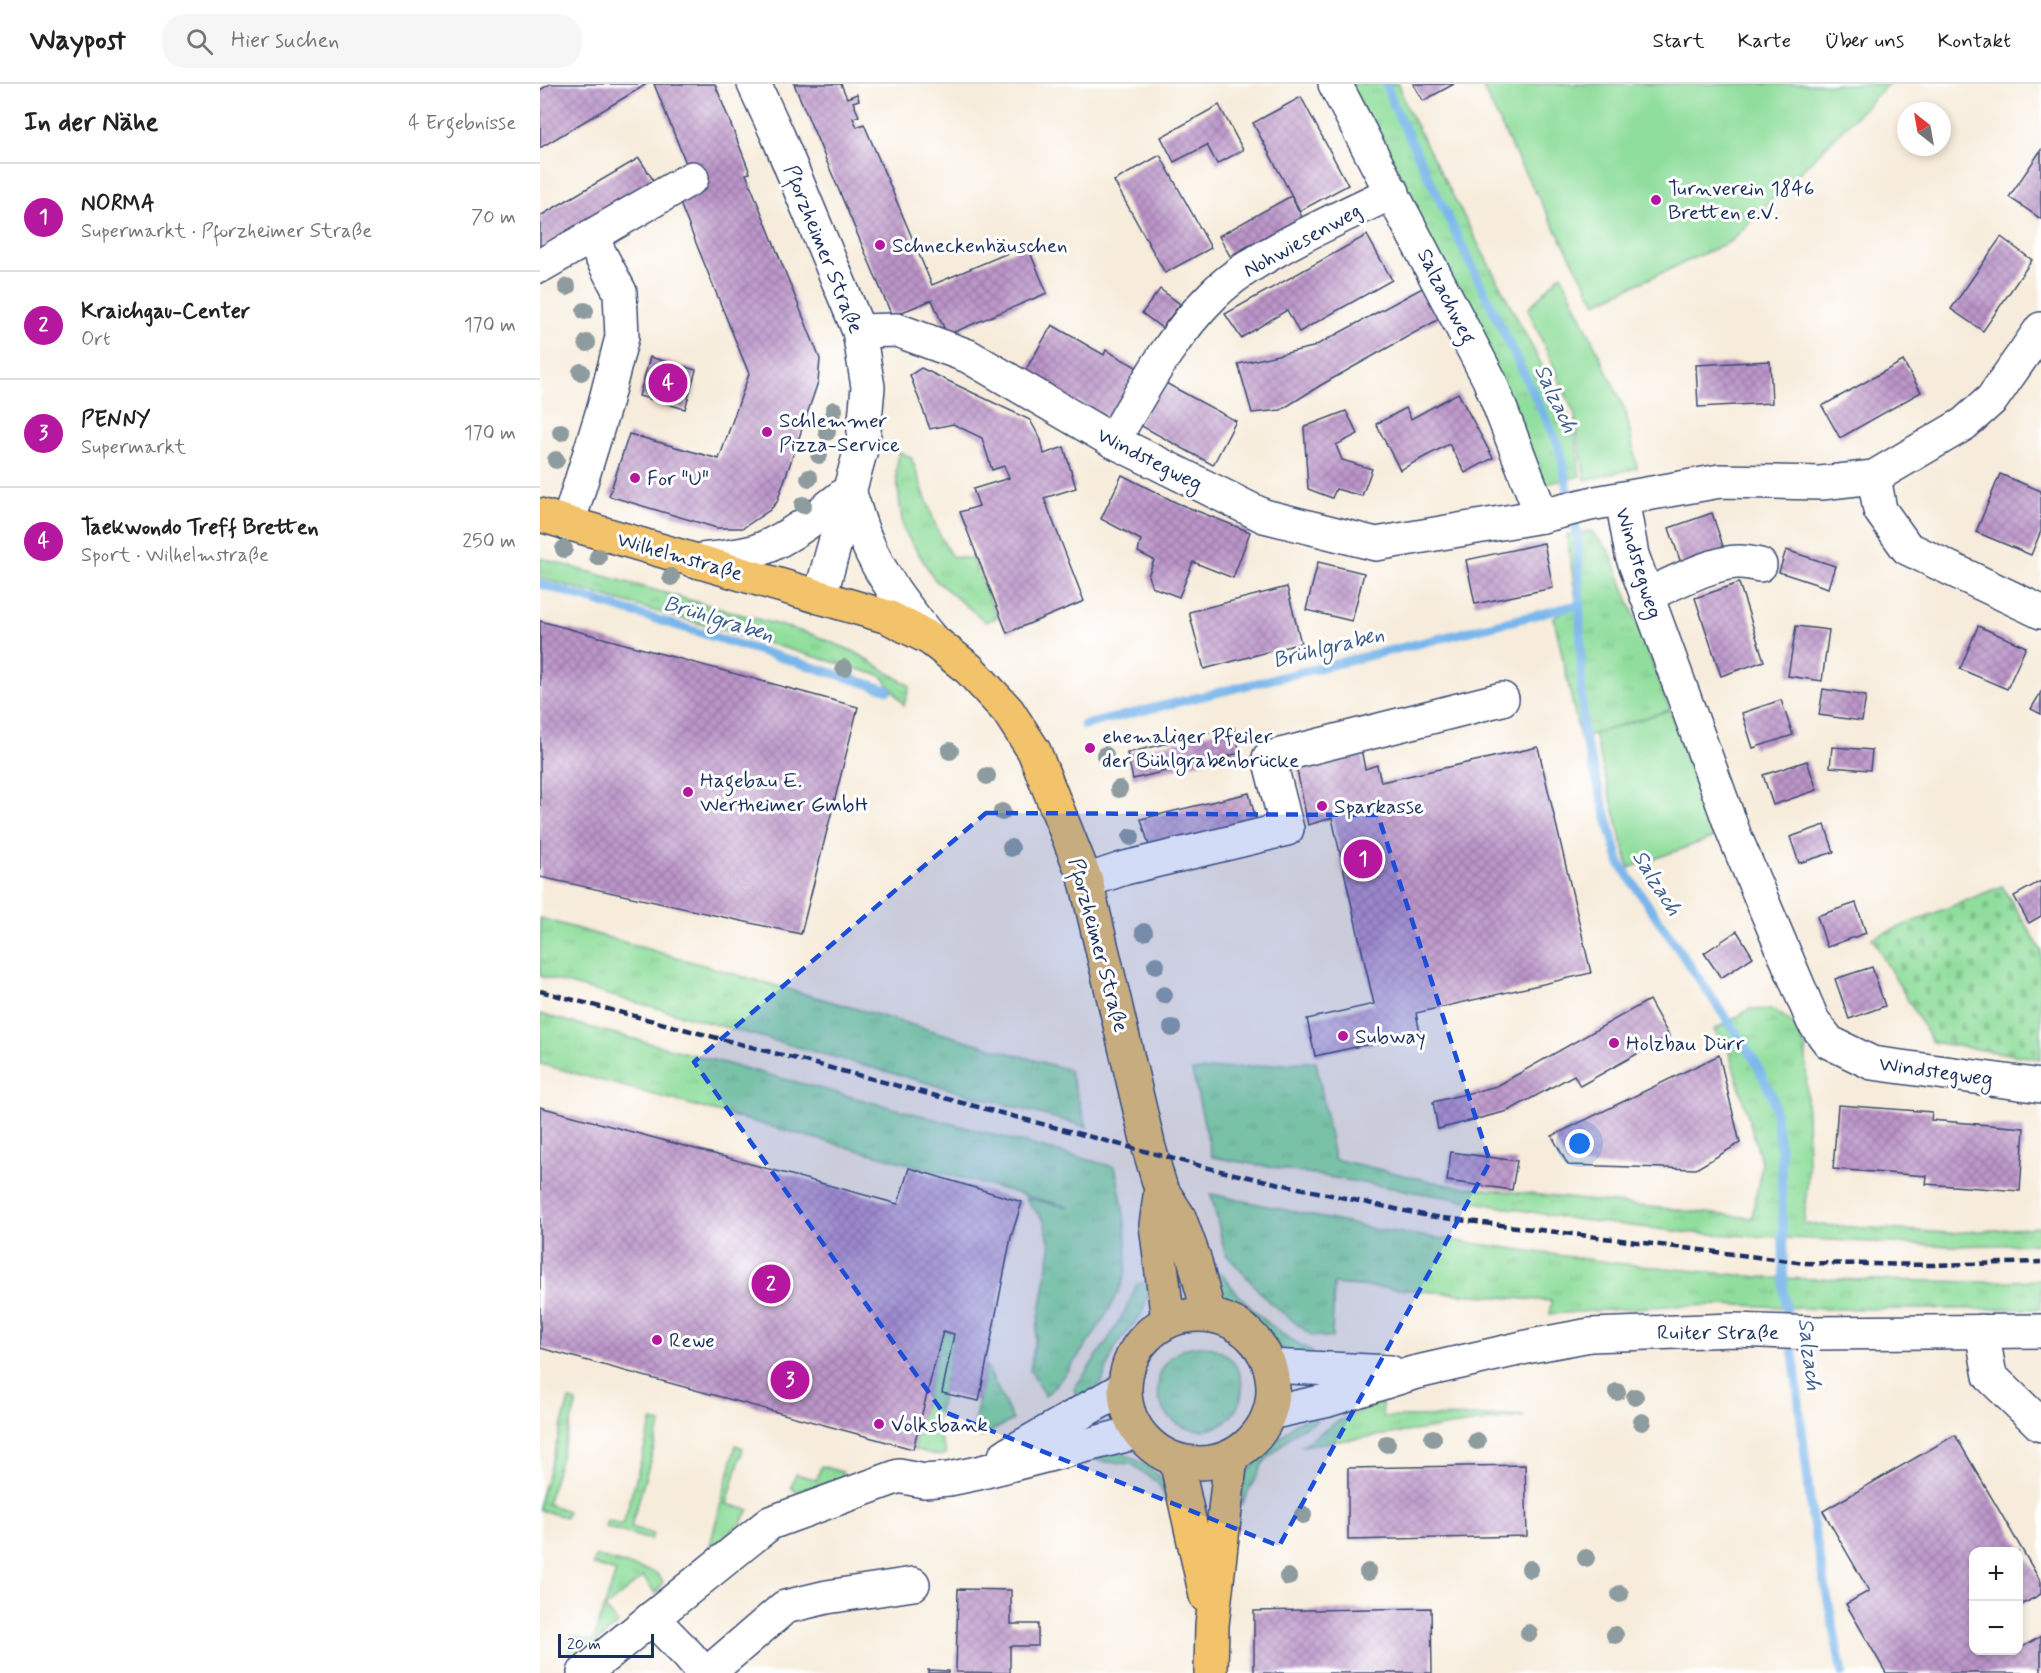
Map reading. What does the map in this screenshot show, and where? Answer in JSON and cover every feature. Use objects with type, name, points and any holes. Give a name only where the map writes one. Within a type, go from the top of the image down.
[{"type":"main road","name":"Wilhelmstraße","points":[[554,520],[820,597]]},
{"type":"main road","name":"Pforzheimer Straße","points":[[820,597],[888,616],[931,639],[969,669],[1008,711],[1034,751],[1086,881],[1149,1148],[1161,1189],[1179,1217],[1194,1258],[1209,1315]]},
{"type":"main road","name":"Pforzheimer Straße","points":[[1161,1189],[1155,1225],[1168,1321]]},
{"type":"main road","points":[[1195,1314],[1209,1315],[1229,1321],[1247,1332],[1261,1347],[1270,1366],[1274,1390],[1270,1413],[1255,1439],[1231,1457],[1203,1464],[1176,1460],[1161,1454],[1148,1444],[1138,1432],[1128,1411],[1124,1388],[1128,1367],[1137,1348],[1151,1332],[1168,1321],[1195,1314]]},
{"type":"main road","points":[[1211,1673],[1212,1625],[1231,1457]]},
{"type":"main road","points":[[1176,1460],[1212,1625]]},
{"type":"street","name":"Pforzheimer Straße","points":[[754,84],[778,135],[859,331],[868,387],[862,442],[820,597]]},
{"type":"street","name":"Salzachweg","points":[[1335,84],[1489,379],[1546,515]]},
{"type":"street","points":[[540,266],[692,178]]},
{"type":"street","name":"Nohwiesenweg","points":[[1113,441],[1158,363],[1190,319],[1215,292],[1250,265],[1317,228],[1393,192]]},
{"type":"street","points":[[554,520],[604,407],[622,337],[620,292],[591,237]]},
{"type":"street","points":[[1622,499],[1720,481],[1821,483],[1874,477],[1964,424],[1992,399],[2041,329]]},
{"type":"street","name":"Windstegweg","points":[[859,331],[897,330],[968,356],[1113,441],[1264,516],[1376,544],[1546,515],[1622,499],[1632,555],[1734,834],[1813,1021],[1829,1042],[1872,1063],[2041,1086]]},
{"type":"street","points":[[1874,477],[1880,510],[1907,548],[2041,612]]},
{"type":"street","name":"Pforzheimer Straße","points":[[849,491],[866,540],[877,562],[901,602],[931,639]]},
{"type":"street","points":[[694,561],[731,557],[757,550],[783,539],[849,491]]},
{"type":"street","points":[[1647,595],[1719,566],[1739,562],[1760,566]]},
{"type":"street","points":[[1086,881],[1125,868],[1287,829],[1269,758],[1502,699]]},
{"type":"street","name":"Ruiter Straße","points":[[1270,1413],[1325,1401],[1413,1373],[1590,1335],[1735,1330],[1814,1333],[2041,1331]]},
{"type":"street","points":[[1982,1331],[1990,1376],[2041,1425]]},
{"type":"street","name":"Ruiter Straße","points":[[1270,1366],[1413,1373]]},
{"type":"street","points":[[978,1473],[1041,1434],[1124,1388]]},
{"type":"street","points":[[584,1673],[770,1523],[899,1476],[924,1480],[949,1479],[1138,1432]]},
{"type":"street","points":[[708,1673],[784,1607],[827,1597],[913,1584]]},
{"type":"street","points":[[652,1618],[702,1673]]},
{"type":"highlighted area","points":[[986,813],[1378,815],[1490,1162],[1279,1546],[942,1411],[694,1062]]},
{"type":"green space","points":[[1350,84],[1399,84],[1406,106],[1575,429],[1580,476],[1539,486]]},
{"type":"green space","name":"Turnverein 1846 Bretten e.V.","points":[[1481,84],[1888,84],[1731,241],[1596,303],[1518,160]]},
{"type":"green space","points":[[1561,274],[1626,412],[1637,468],[1585,480],[1575,415],[1528,309]]},
{"type":"green space","points":[[899,452],[911,457],[938,532],[951,556],[972,559],[997,617],[986,622],[935,580],[903,529],[896,472]]},
{"type":"green space","points":[[1591,531],[1610,552],[1670,710],[1580,738],[1554,618],[1576,601],[1567,535]]},
{"type":"green space","points":[[540,558],[811,634],[855,652],[910,686],[904,705],[882,676],[540,578]]},
{"type":"green space","points":[[1670,710],[1715,837],[1629,868],[1594,734]]},
{"type":"green space","points":[[2002,886],[2041,950],[2041,1059],[1932,1042],[1872,938]]},
{"type":"green space","points":[[540,918],[1069,1070],[1087,1127],[540,976]]},
{"type":"green space","points":[[1750,1009],[1775,1010],[1793,1024],[1806,1049],[1808,1171],[1804,1224],[1949,1233],[2041,1227],[2041,1244],[1950,1246],[1692,1233],[1572,1219],[1212,1157],[1192,1071],[1316,1061],[1334,1159],[1447,1185],[1752,1218],[1762,1164],[1729,1052],[1714,1030]]},
{"type":"green space","points":[[540,1014],[1115,1167],[1127,1243],[1126,1268],[1116,1297],[1080,1354],[1045,1396],[1030,1370],[1051,1248],[1044,1221],[1025,1198],[1068,1207],[540,1064]]},
{"type":"green space","points":[[1211,1194],[1379,1230],[1614,1263],[1770,1278],[1977,1282],[2041,1280],[2041,1309],[1822,1309],[1739,1305],[1667,1306],[1550,1314],[1551,1301],[1334,1284],[1332,1338],[1311,1335],[1269,1302],[1225,1253]]},
{"type":"green space","points":[[1221,1273],[1263,1319],[1291,1340],[1311,1351],[1315,1360],[1283,1349],[1260,1325],[1231,1304],[1211,1274]]},
{"type":"green space","points":[[1147,1283],[1150,1289],[1142,1314],[1116,1346],[1102,1381],[1078,1399],[1074,1389],[1117,1326],[1137,1284]]},
{"type":"green space","points":[[943,1331],[954,1334],[936,1425],[946,1454],[940,1456],[913,1449]]},
{"type":"green space","points":[[1200,1346],[1216,1349],[1230,1358],[1239,1372],[1242,1388],[1239,1404],[1230,1418],[1216,1427],[1200,1430],[1184,1427],[1170,1418],[1161,1404],[1158,1388],[1161,1372],[1170,1358],[1184,1349]]},
{"type":"green space","points":[[986,1365],[1013,1420],[981,1437],[974,1423]]},
{"type":"green space","points":[[569,1400],[577,1402],[547,1504],[568,1511],[566,1517],[540,1510],[540,1500]]},
{"type":"green space","points":[[1382,1402],[1383,1417],[1525,1416],[1301,1446],[1337,1422]]},
{"type":"green space","points":[[1315,1416],[1316,1421],[1295,1432],[1263,1463],[1242,1505],[1243,1478],[1248,1471],[1295,1423]]},
{"type":"green space","points":[[652,1421],[661,1423],[631,1527],[653,1534],[651,1540],[605,1527],[607,1520],[623,1525]]},
{"type":"green space","points":[[736,1445],[743,1448],[727,1504],[749,1510],[742,1522],[709,1549]]},
{"type":"green space","points":[[1119,1453],[1140,1462],[1160,1478],[1168,1491],[1169,1505],[1158,1483],[1132,1464],[1098,1461],[1096,1454]]},
{"type":"green space","points":[[821,1466],[843,1472],[841,1479],[796,1492],[791,1487],[796,1474],[817,1480]]},
{"type":"green space","points":[[596,1556],[656,1573],[663,1581],[656,1594],[643,1577],[605,1608],[618,1624],[581,1656],[571,1656],[568,1652],[572,1636],[593,1641],[616,1572],[593,1565]]},
{"type":"building","points":[[550,84],[647,84],[540,148],[540,90]]},
{"type":"building","points":[[654,84],[715,84],[750,173],[746,174],[820,359],[818,382],[777,502],[770,510],[743,528],[717,528],[609,496],[629,434],[719,459],[749,374],[679,201],[698,193]]},
{"type":"building","points":[[794,84],[841,84],[847,98],[857,94],[859,100],[853,102],[859,116],[853,118],[857,127],[864,124],[932,285],[1027,245],[1047,293],[947,335],[932,300],[892,316]]},
{"type":"building","points":[[1413,84],[1454,84],[1423,101]]},
{"type":"building","points":[[1301,97],[1348,185],[1300,211],[1253,123]]},
{"type":"building","points":[[1219,105],[1243,150],[1217,164],[1207,145],[1174,162],[1161,137]]},
{"type":"building","points":[[2041,150],[2041,219],[2009,197]]},
{"type":"building","points":[[1160,155],[1211,248],[1165,273],[1114,181]]},
{"type":"building","points":[[639,158],[654,181],[540,248],[540,216]]},
{"type":"building","points":[[1291,196],[1302,217],[1230,256],[1219,236]]},
{"type":"building","points":[[1367,235],[1392,280],[1299,332],[1287,310],[1241,338],[1225,314]]},
{"type":"building","points":[[2001,237],[2032,260],[1983,331],[1951,309]]},
{"type":"building","points":[[1426,286],[1441,318],[1281,410],[1252,413],[1238,364],[1313,347]]},
{"type":"building","points":[[1160,289],[1180,304],[1162,328],[1142,313]]},
{"type":"building","points":[[1052,325],[1104,355],[1106,350],[1138,368],[1110,419],[1077,401],[1075,406],[1022,376]]},
{"type":"building","points":[[650,357],[696,370],[685,409],[639,396]]},
{"type":"building","points":[[1770,361],[1772,403],[1698,407],[1696,365]]},
{"type":"building","points":[[1903,361],[1921,392],[1840,438],[1822,406]]},
{"type":"building","points":[[921,368],[1030,420],[1041,440],[1044,454],[1064,447],[1076,488],[1044,498],[1084,601],[1007,633],[960,512],[979,506],[973,489],[1009,478],[1004,466],[992,470],[982,438],[953,424],[930,429],[910,375]]},
{"type":"building","points":[[1162,381],[1236,421],[1213,465],[1138,424]]},
{"type":"building","points":[[1458,393],[1493,458],[1465,473],[1449,444],[1400,470],[1376,424],[1406,408],[1411,419]]},
{"type":"building","points":[[1346,411],[1358,434],[1336,445],[1342,460],[1372,469],[1362,496],[1336,489],[1332,498],[1308,489],[1304,427]]},
{"type":"building","points":[[2000,474],[2041,491],[2041,531],[2031,555],[1976,532]]},
{"type":"building","points":[[1122,475],[1177,503],[1250,532],[1233,578],[1193,562],[1179,597],[1152,587],[1148,576],[1154,560],[1138,552],[1141,540],[1101,519]]},
{"type":"building","points":[[1712,513],[1726,555],[1683,569],[1669,528]]},
{"type":"building","points":[[1544,543],[1553,588],[1475,604],[1466,560]]},
{"type":"building","points":[[1786,550],[1835,566],[1828,588],[1779,572]]},
{"type":"building","points":[[1318,562],[1364,573],[1352,621],[1306,610]]},
{"type":"building","points":[[1739,583],[1764,661],[1721,676],[1695,598]]},
{"type":"building","points":[[1287,587],[1301,643],[1204,669],[1189,612]]},
{"type":"building","name":"Hagebau E. Wertheimer GmbH","points":[[540,621],[858,707],[801,934],[540,877]]},
{"type":"building","points":[[1796,626],[1829,630],[1822,681],[1788,676]]},
{"type":"building","points":[[1978,626],[2026,647],[2007,689],[1960,669]]},
{"type":"building","points":[[1823,689],[1866,696],[1862,721],[1819,715]]},
{"type":"building","points":[[2041,692],[2041,714],[2031,709]]},
{"type":"building","points":[[1781,700],[1793,735],[1753,748],[1742,713]]},
{"type":"building","points":[[1234,727],[1240,753],[1133,779],[1127,753]]},
{"type":"building","points":[[1538,747],[1591,973],[1416,1013],[1420,1033],[1315,1056],[1307,1019],[1374,1004],[1332,818],[1308,825],[1296,765],[1361,749],[1365,769],[1377,765],[1381,782]]},
{"type":"building","points":[[1832,747],[1872,750],[1870,770],[1830,767]]},
{"type":"building","points":[[1807,761],[1817,790],[1773,805],[1763,775]]},
{"type":"building","points":[[1249,793],[1257,824],[1150,849],[1141,819]]},
{"type":"building","points":[[1825,825],[1834,852],[1799,863],[1790,837]]},
{"type":"building","points":[[2041,881],[2041,916],[2029,923],[2014,896]]},
{"type":"building","points":[[1856,903],[1866,933],[1827,947],[1817,916]]},
{"type":"building","points":[[1737,931],[1753,957],[1721,978],[1704,953]]},
{"type":"building","points":[[1872,967],[1885,1006],[1849,1019],[1835,979]]},
{"type":"building","points":[[1649,1000],[1669,1036],[1580,1086],[1574,1075],[1508,1111],[1438,1129],[1433,1102],[1497,1086]]},
{"type":"building","points":[[1719,1055],[1740,1143],[1696,1169],[1568,1165],[1552,1136]]},
{"type":"building","points":[[1838,1105],[1932,1112],[1931,1120],[2024,1128],[2020,1191],[1926,1184],[1927,1176],[1833,1169]]},
{"type":"building","points":[[540,1107],[898,1204],[909,1168],[1022,1202],[1011,1237],[979,1401],[942,1393],[954,1334],[943,1331],[913,1449],[540,1348]]},
{"type":"building","points":[[1451,1152],[1517,1161],[1512,1190],[1447,1181]]},
{"type":"building","points":[[1955,1435],[2021,1547],[1969,1547],[1969,1655],[2023,1655],[2023,1647],[2041,1636],[2041,1673],[1886,1673],[1846,1604],[1869,1591],[1823,1511]]},
{"type":"building","points":[[1525,1465],[1527,1536],[1348,1540],[1348,1468]]},
{"type":"building","points":[[2023,1551],[2041,1582],[2041,1594],[2023,1604]]},
{"type":"building","points":[[958,1589],[1011,1590],[1011,1624],[1038,1624],[1038,1646],[1010,1646],[1010,1673],[956,1672]]},
{"type":"building","points":[[1431,1608],[1432,1673],[1254,1673],[1254,1611]]},
{"type":"building","points":[[928,1670],[948,1671],[948,1673],[928,1673]]},
{"type":"waterway","name":"Salzach","points":[[1386,84],[1394,106],[1559,446],[1578,540],[1583,732],[1620,864],[1754,1059],[1773,1098],[1781,1154],[1784,1293],[1812,1517],[1842,1673]]},
{"type":"waterway","name":"Brühlgraben","points":[[540,584],[888,690]]},
{"type":"waterway","name":"Brühlgraben","points":[[1084,725],[1581,604]]},
{"type":"railway","points":[[540,991],[1216,1170],[1428,1216],[1805,1263],[1933,1265],[2041,1262]]},
{"type":"place","name":"Turnverein 1846 Bretten e.V.","points":[[1656,200]]},
{"type":"place","name":"Schneckenhäuschen","points":[[880,245]]},
{"type":"place","name":"Taekwondo Treff Bretten","points":[[668,383]]},
{"type":"place","name":"Schlemmer Pizza-Service","points":[[767,432]]},
{"type":"place","name":"For \"U\"","points":[[635,478]]},
{"type":"place","name":"ehemaliger Pfeiler der Bühlgrabenbrücke","points":[[1090,748]]},
{"type":"place","name":"Hagebau E. Wertheimer GmbH","points":[[688,792]]},
{"type":"place","name":"Sparkasse","points":[[1322,806]]},
{"type":"place","name":"NORMA","points":[[1363,859]]},
{"type":"place","name":"Subway","points":[[1343,1036]]},
{"type":"place","name":"Holzbau Dürr","points":[[1614,1043]]},
{"type":"place","name":"Kraichgau-Center","points":[[771,1284]]},
{"type":"place","name":"Rewe","points":[[657,1340]]},
{"type":"place","name":"PENNY","points":[[790,1380]]},
{"type":"place","name":"Volksbank","points":[[879,1424]]}]
